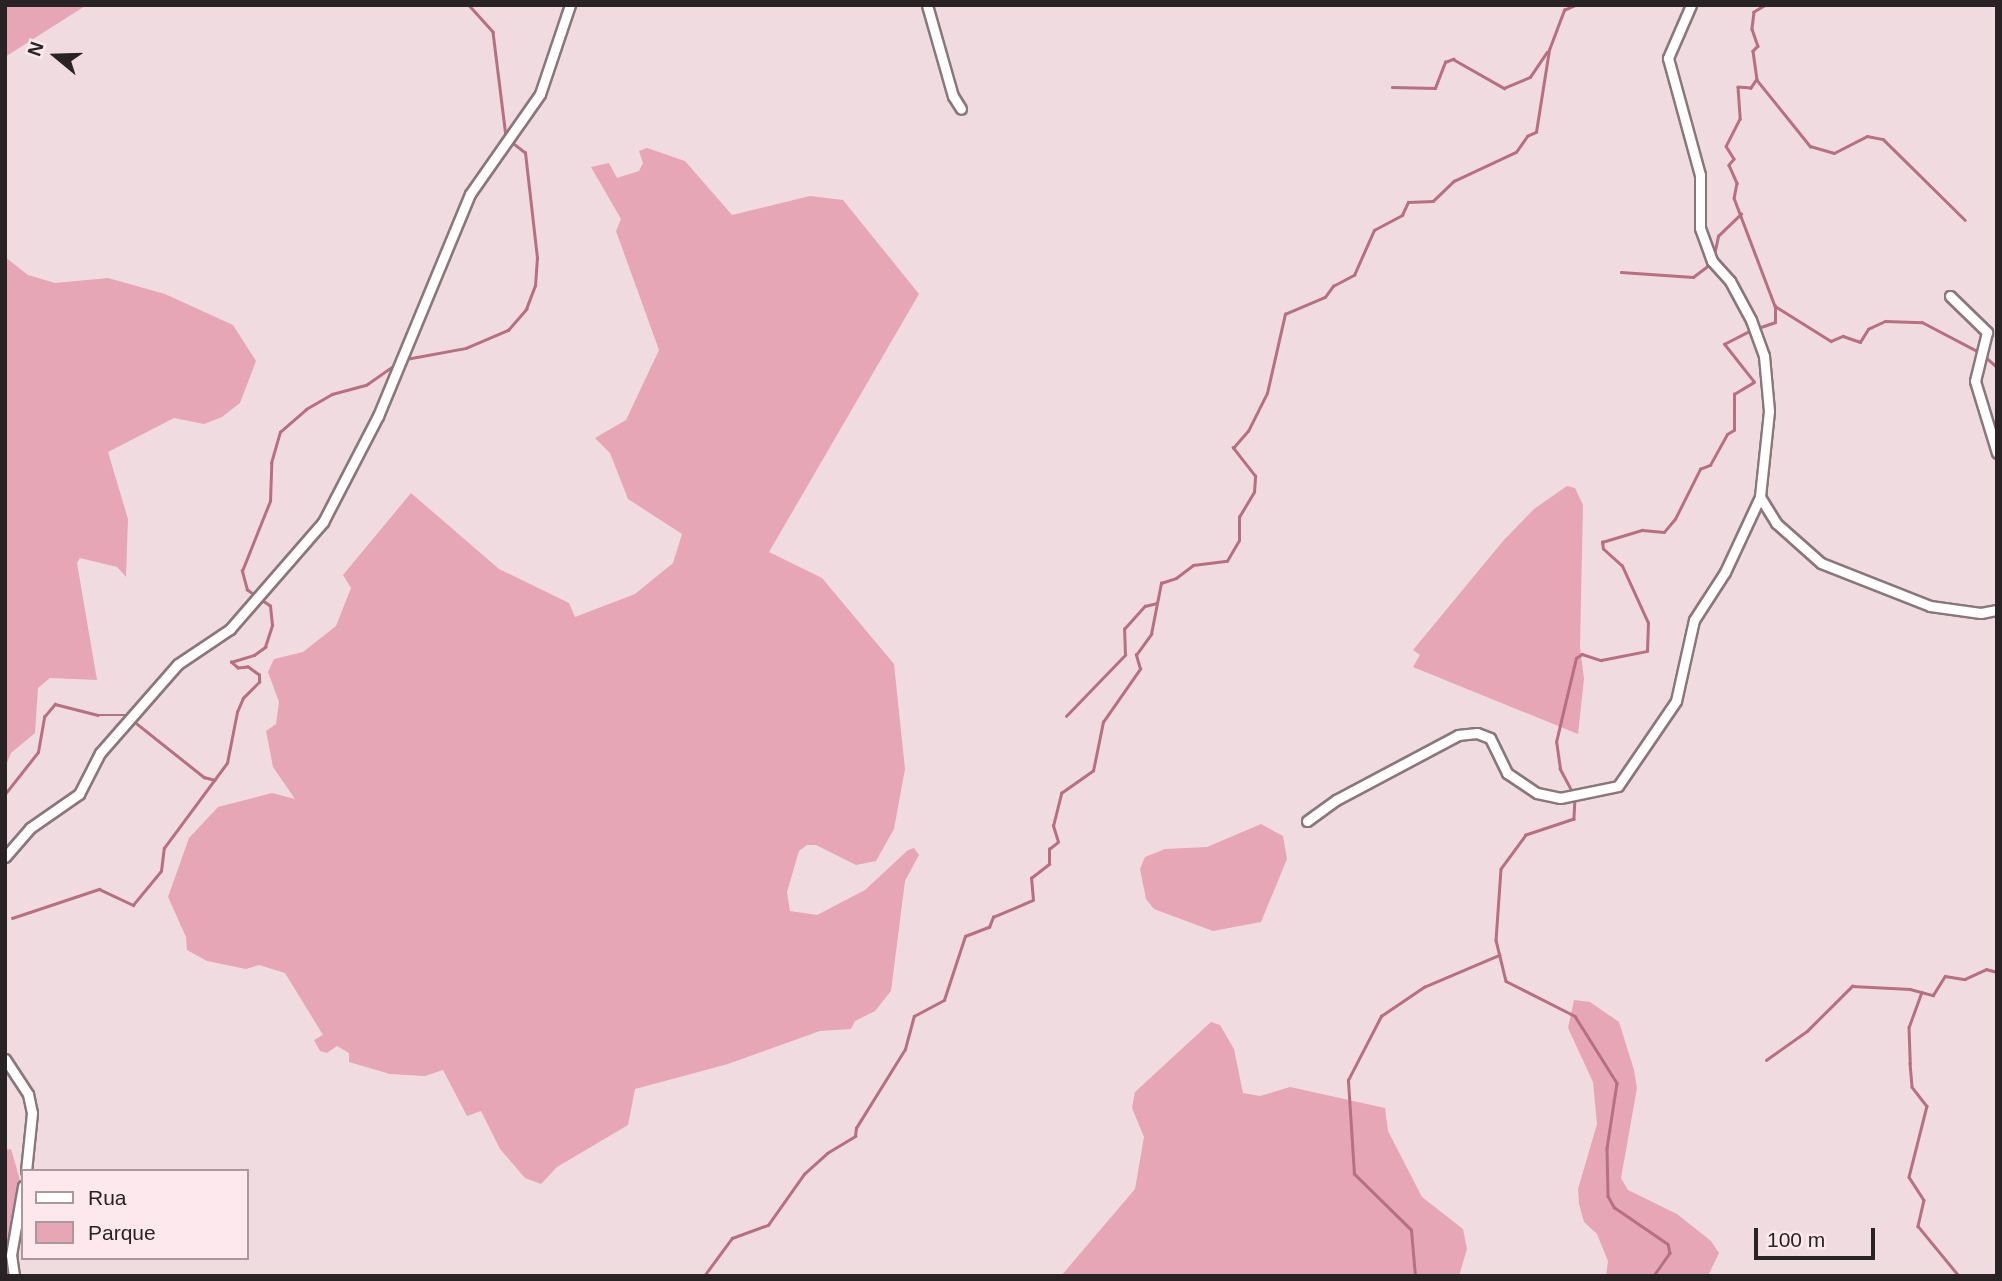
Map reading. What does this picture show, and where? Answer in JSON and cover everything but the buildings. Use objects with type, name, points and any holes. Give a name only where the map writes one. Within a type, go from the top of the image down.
[{"type":"street","points":[[5,858],[30,828],[79,794],[100,753],[178,664],[230,629],[323,522],[379,416],[470,194],[540,94],[570,5]]},
{"type":"street","points":[[927,5],[953,96],[961,109]]},
{"type":"street","points":[[1307,821],[1336,800],[1458,735],[1477,733],[1489,738],[1507,773],[1537,793],[1560,798],[1618,786],[1676,701],[1694,620],[1725,572],[1760,497],[1769,411],[1764,356],[1751,320],[1730,281],[1712,261],[1700,228],[1697,163],[1668,58],[1690,5]]},
{"type":"street","points":[[1950,296],[1987,332],[1975,381],[1997,453]]},
{"type":"street","points":[[1760,497],[1776,523],[1821,563],[1930,606],[1981,613],[1997,610]]},
{"type":"street","points":[[5,1059],[28,1094],[32,1113],[26,1169]]},
{"type":"street","points":[[14,1276],[11,1255],[21,1198]]},
{"type":"green space","points":[[5,5],[85,5],[85,6],[5,57]]},
{"type":"green space","points":[[647,148],[685,161],[732,215],[810,196],[843,200],[919,294],[769,552],[822,578],[894,664],[905,769],[894,829],[876,861],[856,865],[816,845],[807,845],[799,851],[787,892],[790,911],[817,915],[865,890],[908,850],[914,848],[919,855],[905,881],[891,991],[875,1011],[855,1021],[851,1029],[820,1031],[728,1064],[635,1089],[628,1125],[557,1167],[541,1184],[525,1178],[500,1149],[481,1111],[467,1116],[443,1070],[425,1076],[390,1074],[349,1062],[349,1053],[337,1046],[327,1053],[320,1051],[314,1040],[323,1035],[285,973],[259,965],[246,969],[207,961],[187,950],[186,937],[168,897],[189,838],[218,807],[272,793],[295,799],[273,767],[266,731],[276,724],[279,702],[268,672],[274,659],[303,652],[336,626],[351,588],[343,575],[411,493],[499,569],[569,603],[575,617],[635,594],[673,563],[682,534],[628,499],[610,453],[595,438],[626,420],[659,350],[616,231],[621,219],[591,167],[609,163],[617,178],[639,171],[643,163],[639,151]]},
{"type":"green space","points":[[5,257],[28,275],[55,283],[108,278],[165,294],[233,325],[256,361],[240,403],[222,417],[204,424],[174,418],[108,452],[128,519],[126,577],[117,567],[80,558],[77,563],[97,680],[50,678],[38,688],[35,733],[11,753],[5,768]]},
{"type":"green space","points":[[1567,486],[1575,488],[1583,505],[1580,647],[1584,679],[1578,734],[1413,667],[1420,655],[1413,650],[1503,541],[1534,509]]},
{"type":"green space","points":[[1261,824],[1283,836],[1287,859],[1261,922],[1213,931],[1154,909],[1146,899],[1140,869],[1145,857],[1165,849],[1207,847]]},
{"type":"green space","points":[[1574,1000],[1590,1002],[1619,1022],[1634,1070],[1637,1088],[1621,1178],[1628,1190],[1677,1214],[1711,1241],[1719,1253],[1708,1276],[1606,1276],[1608,1261],[1597,1234],[1584,1222],[1579,1204],[1578,1189],[1597,1124],[1593,1082],[1568,1028]]},
{"type":"green space","points":[[1211,1022],[1220,1025],[1234,1049],[1243,1093],[1260,1096],[1290,1087],[1385,1108],[1388,1131],[1422,1197],[1463,1229],[1467,1249],[1459,1276],[1061,1276],[1135,1189],[1144,1137],[1132,1108],[1135,1092]]},
{"type":"green space","points":[[11,1149],[20,1180],[5,1259],[5,1150]]},
{"type":"waterway","points":[[469,5],[493,32],[506,137]]},
{"type":"waterway","points":[[704,1276],[732,1238],[768,1225],[804,1174],[827,1153],[855,1136],[856,1128],[905,1049],[914,1016],[944,1000],[965,936],[989,927],[993,917],[1033,900],[1031,878],[1049,864],[1049,849],[1058,842],[1053,826],[1061,793],[1093,771],[1103,722],[1140,669],[1136,655],[1151,634],[1161,583],[1176,578],[1193,565],[1227,561],[1239,540],[1239,517],[1254,492],[1255,476],[1233,448],[1248,431],[1267,393],[1285,314],[1325,297],[1333,286],[1354,275],[1374,230],[1402,215],[1408,202],[1433,201],[1454,181],[1516,152],[1527,136],[1536,132],[1549,50],[1564,10],[1575,5]]},
{"type":"waterway","points":[[1766,5],[1754,12],[1752,29],[1758,46],[1753,51],[1757,79],[1751,88],[1738,87],[1740,119],[1726,146],[1734,159],[1729,165],[1737,183],[1734,198],[1775,306],[1831,341],[1843,336],[1860,342],[1868,329],[1885,321],[1922,322],[1981,353],[1997,367]]},
{"type":"waterway","points":[[1392,87],[1435,88],[1445,62],[1453,59],[1504,88],[1530,77],[1547,52]]},
{"type":"waterway","points":[[1757,80],[1810,146],[1834,153],[1867,136],[1883,139],[1965,220]]},
{"type":"waterway","points":[[406,359],[466,348],[508,330],[526,309],[535,286],[537,258],[525,153],[511,142]]},
{"type":"waterway","points":[[1714,255],[1718,236],[1741,214]]},
{"type":"waterway","points":[[1621,272],[1693,277],[1710,264]]},
{"type":"waterway","points":[[1758,328],[1775,322],[1775,306]]},
{"type":"waterway","points":[[1572,792],[1560,769],[1556,742],[1576,658],[1582,654],[1601,660],[1647,651],[1648,623],[1622,566],[1603,549],[1602,542],[1642,530],[1664,532],[1675,519],[1700,469],[1710,465],[1727,434],[1734,430],[1734,394],[1754,382],[1724,344],[1752,330]]},
{"type":"waterway","points":[[12,918],[99,889],[133,905],[161,871],[164,848],[227,763],[237,712],[243,698],[259,682],[259,675],[248,667],[238,668],[231,662],[254,655],[265,647],[272,625],[270,606],[247,590],[242,571],[270,501],[271,463],[280,432],[306,409],[332,394],[366,385],[397,363]]},
{"type":"waterway","points":[[1066,716],[1125,655],[1124,629],[1145,606],[1157,603]]},
{"type":"waterway","points":[[5,794],[38,752],[44,717],[55,704],[98,715],[126,715],[204,777],[215,780]]},
{"type":"waterway","points":[[1575,798],[1574,819],[1526,835],[1501,869],[1496,940],[1506,981],[1575,1016],[1617,1083],[1607,1148],[1608,1196],[1614,1207],[1668,1244],[1670,1253],[1654,1276]]},
{"type":"waterway","points":[[1415,1276],[1411,1230],[1354,1174],[1348,1080],[1381,1016],[1424,987],[1499,955]]},
{"type":"waterway","points":[[1766,1060],[1807,1031],[1852,986],[1910,989],[1933,995],[1945,976],[1965,979],[1986,969],[1997,972]]},
{"type":"waterway","points":[[1922,992],[1909,1027],[1910,1063],[1912,1087],[1927,1106],[1909,1177],[1924,1200],[1918,1226],[1959,1276]]}]
